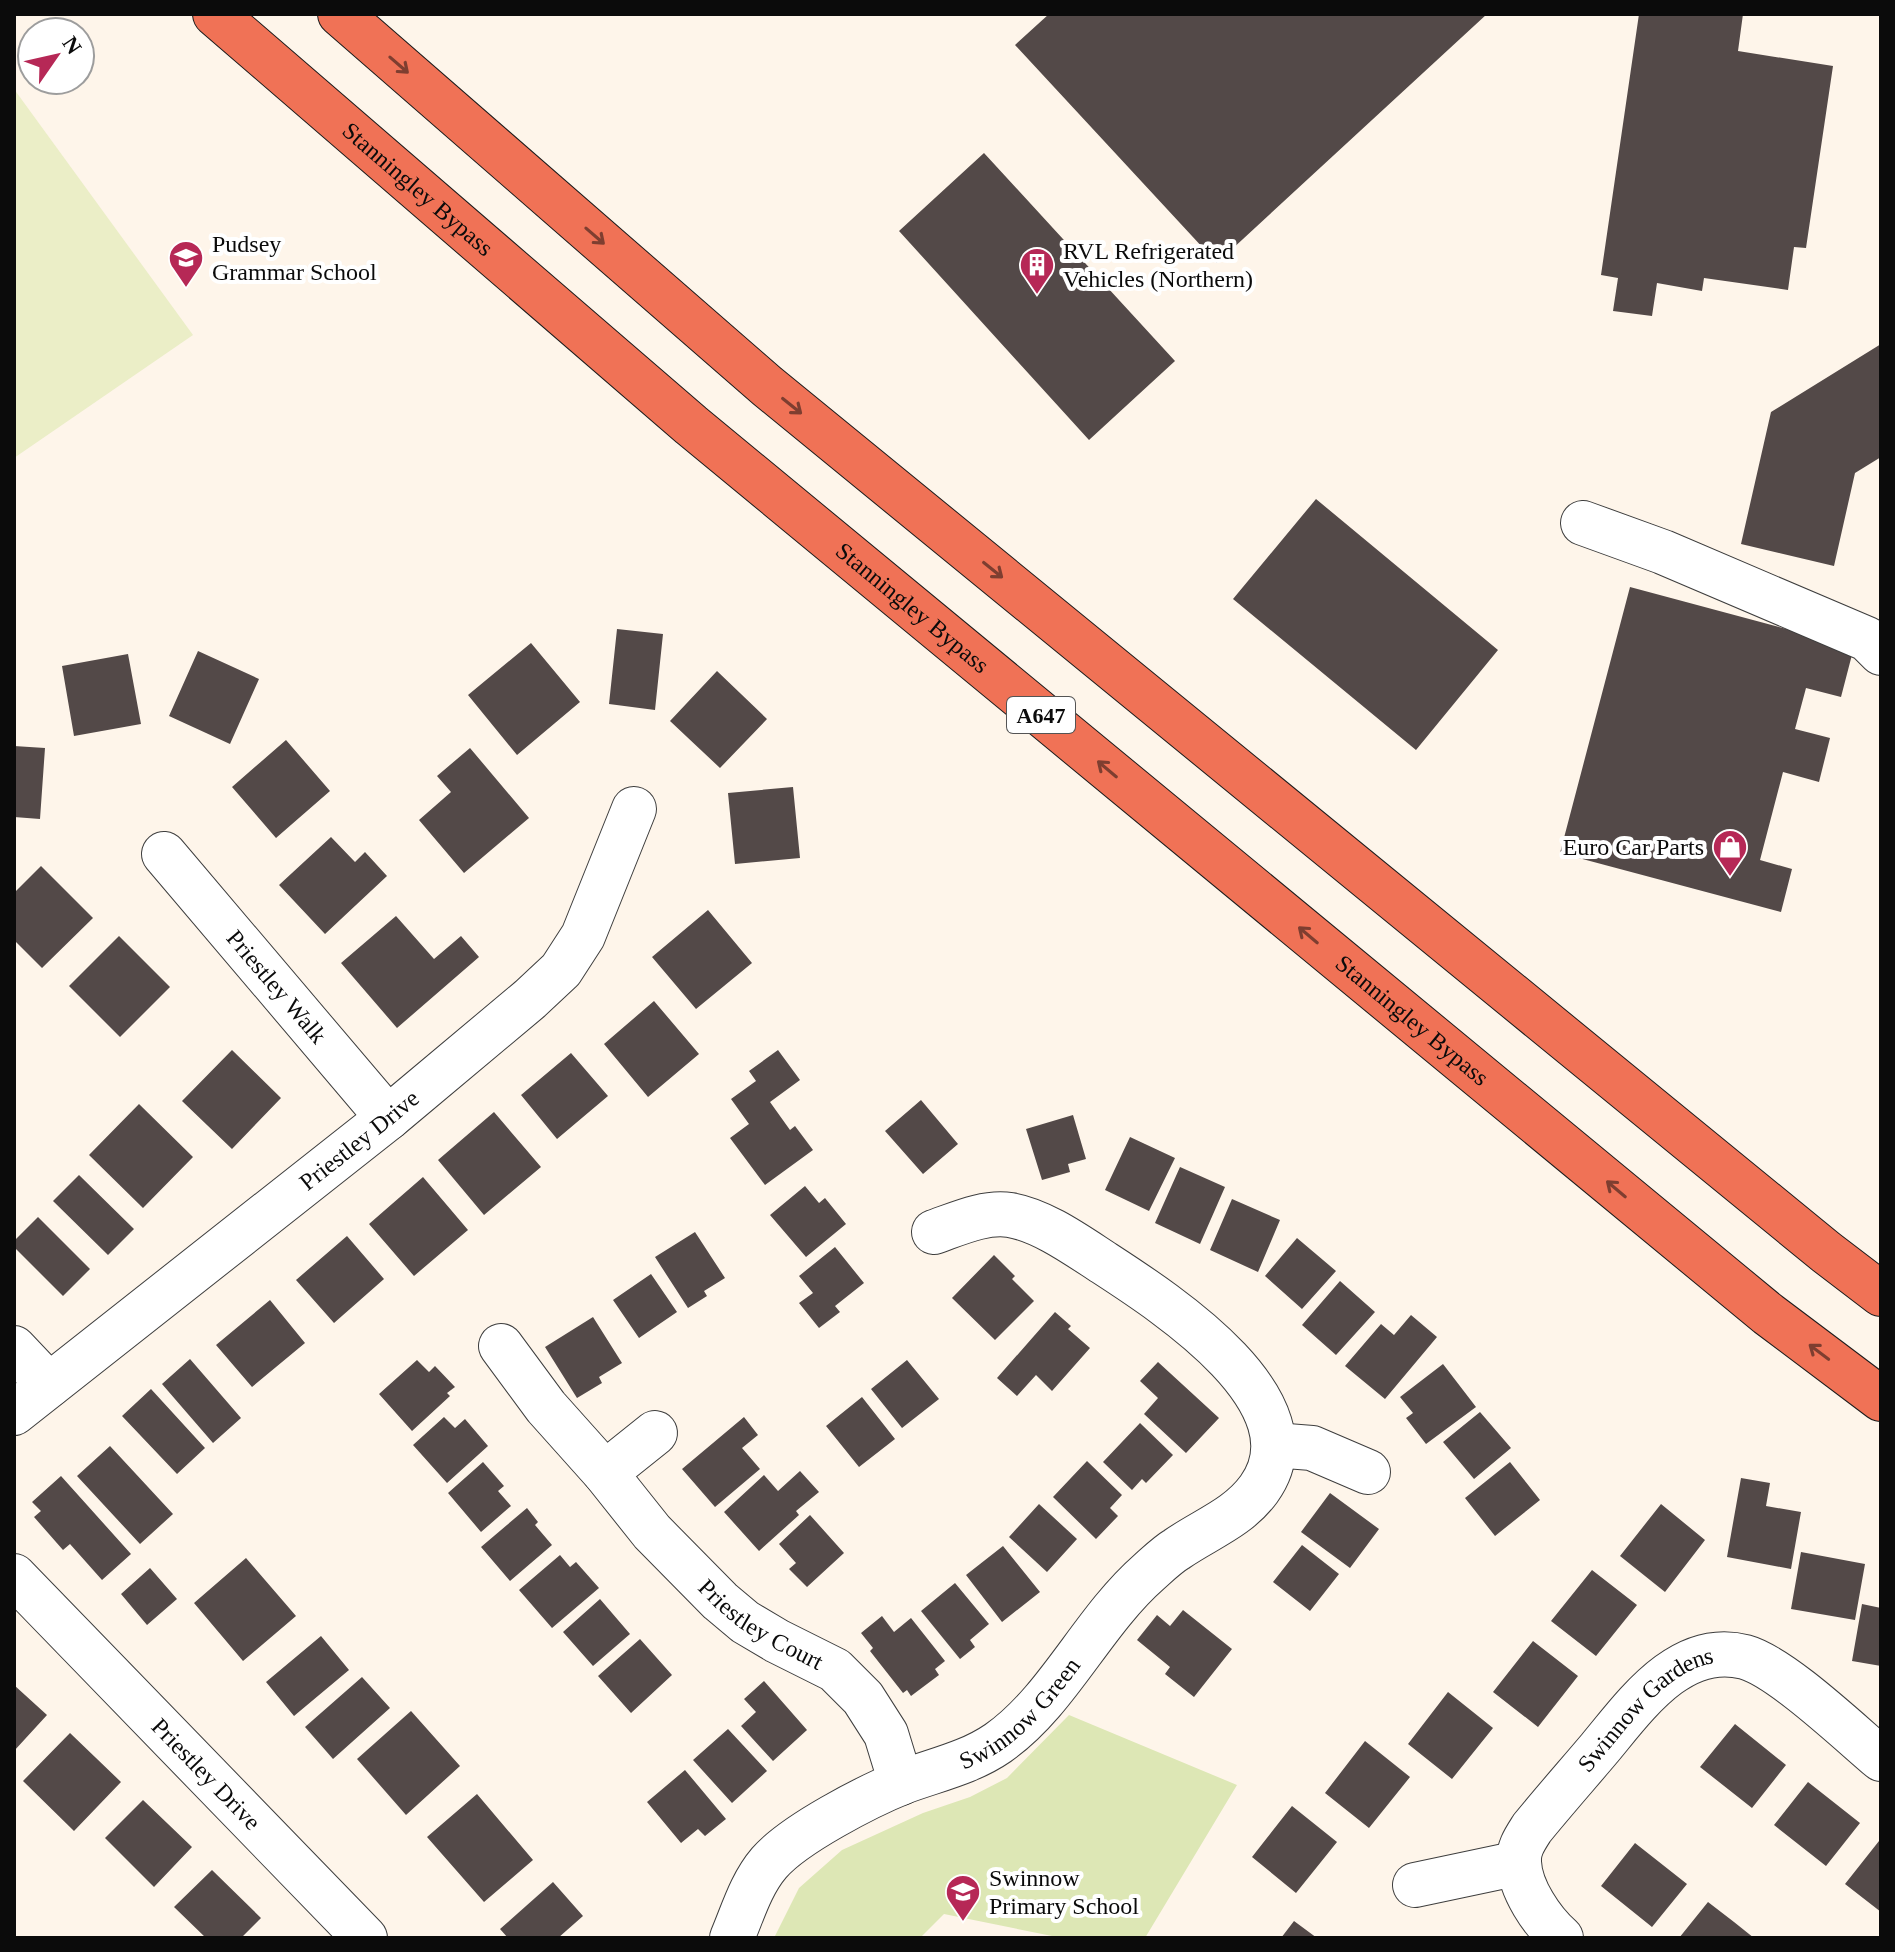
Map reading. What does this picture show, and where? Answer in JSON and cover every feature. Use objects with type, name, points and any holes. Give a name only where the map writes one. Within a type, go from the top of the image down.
[{"type":"highway","name":"Stanningley Bypass","points":[[215,14],[691,425],[1768,1314],[1881,1399]]},
{"type":"highway","points":[[340,14],[767,386],[1881,1294]]},
{"type":"highway","points":[[1826,1252],[1881,1287]]},
{"type":"street","points":[[1583,523],[1663,552],[1867,639],[1881,653]]},
{"type":"street","name":"Priestley Drive","points":[[14,1413],[388,1118],[561,970],[583,936],[634,809]]},
{"type":"street","name":"Priestley Walk","points":[[164,854],[388,1118]]},
{"type":"street","points":[[934,1232],[970,1219],[1009,1215],[1058,1233],[1185,1318],[1240,1369],[1263,1411],[1274,1445],[1312,1448],[1368,1472]]},
{"type":"street","name":"Priestley Court","points":[[501,1346],[546,1407],[652,1532],[720,1601],[745,1622],[835,1670],[863,1698],[886,1734],[901,1783]]},
{"type":"street","points":[[14,1348],[49,1385]]},
{"type":"street","points":[[605,1473],[655,1433]]},
{"type":"street","name":"Swinnow Green","points":[[732,1938],[751,1891],[770,1862],[800,1837],[901,1783],[959,1764],[997,1744],[1027,1719],[1101,1621],[1138,1582],[1175,1550],[1239,1511],[1259,1488],[1272,1465],[1274,1445]]},
{"type":"street","name":"Priestley Drive","points":[[14,1576],[365,1938]]},
{"type":"street","name":"Swinnow Gardens","points":[[1519,1863],[1521,1846],[1532,1828],[1652,1687],[1683,1666],[1715,1653],[1746,1657],[1775,1671],[1881,1759]]},
{"type":"street","points":[[1415,1885],[1519,1863],[1535,1907],[1561,1938]]},
{"type":"green space","points":[[14,89],[16,96],[19,96],[193,335],[14,458]]},
{"type":"green space","points":[[1069,1715],[1237,1785],[1145,1938],[1062,1938],[944,1914],[920,1938],[774,1938],[799,1888],[842,1850],[923,1813],[970,1797],[1007,1778]]},
{"type":"building","points":[[1049,14],[1487,14],[1217,263],[1015,45]]},
{"type":"building","points":[[1639,14],[1743,14],[1738,51],[1833,66],[1806,248],[1794,247],[1788,290],[1704,278],[1702,291],[1657,283],[1652,316],[1613,311],[1618,278],[1601,275]]},
{"type":"building","name":"RVL Refrigerated Vehicles (Northern)","points":[[984,153],[1175,361],[1089,440],[899,231]]},
{"type":"building","points":[[1881,344],[1881,457],[1855,473],[1834,566],[1741,544],[1771,412]]},
{"type":"building","points":[[1316,499],[1498,650],[1416,750],[1233,599]]},
{"type":"building","points":[[1630,587],[1854,647],[1841,697],[1806,688],[1795,729],[1830,738],[1819,782],[1783,772],[1760,860],[1792,869],[1781,912],[1560,853]]},
{"type":"building","points":[[617,629],[663,634],[655,710],[609,704]]},
{"type":"building","points":[[531,643],[580,702],[517,755],[468,695]]},
{"type":"building","points":[[198,651],[259,679],[230,744],[169,716]]},
{"type":"building","points":[[128,654],[141,724],[74,736],[62,666]]},
{"type":"building","points":[[717,671],[767,719],[720,768],[670,721]]},
{"type":"building","points":[[286,740],[330,791],[276,838],[232,787]]},
{"type":"building","points":[[14,746],[45,748],[40,819],[14,817]]},
{"type":"building","points":[[470,748],[529,818],[464,873],[419,820],[451,792],[437,776]]},
{"type":"building","points":[[793,787],[800,858],[735,864],[728,793]]},
{"type":"building","points":[[331,837],[355,862],[365,852],[387,876],[325,934],[279,885]]},
{"type":"building","points":[[41,866],[93,918],[42,968],[14,940],[14,893]]},
{"type":"building","points":[[708,910],[752,963],[696,1009],[652,957]]},
{"type":"building","points":[[396,916],[434,959],[461,936],[479,957],[397,1028],[341,963]]},
{"type":"building","points":[[119,936],[170,987],[120,1037],[69,986]]},
{"type":"building","points":[[654,1001],[699,1054],[648,1097],[604,1044]]},
{"type":"building","points":[[232,1050],[281,1098],[232,1149],[182,1101]]},
{"type":"building","points":[[778,1050],[800,1080],[770,1102],[790,1130],[795,1126],[813,1150],[765,1185],[730,1138],[749,1124],[731,1099],[756,1081],[749,1071]]},
{"type":"building","points":[[571,1053],[608,1096],[557,1139],[521,1095]]},
{"type":"building","points":[[921,1100],[958,1144],[923,1174],[885,1131]]},
{"type":"building","points":[[139,1104],[193,1157],[143,1208],[89,1155]]},
{"type":"building","points":[[494,1112],[541,1167],[484,1215],[438,1160]]},
{"type":"building","points":[[1073,1115],[1086,1159],[1068,1164],[1070,1172],[1042,1180],[1026,1129]]},
{"type":"building","points":[[1130,1137],[1175,1158],[1149,1211],[1105,1190]]},
{"type":"building","points":[[1180,1167],[1225,1187],[1200,1244],[1155,1223]]},
{"type":"building","points":[[79,1175],[134,1229],[108,1255],[53,1201]]},
{"type":"building","points":[[423,1177],[468,1230],[414,1276],[369,1224]]},
{"type":"building","points":[[805,1186],[819,1203],[825,1198],[846,1224],[806,1257],[770,1215]]},
{"type":"building","points":[[1232,1199],[1280,1220],[1258,1272],[1210,1250]]},
{"type":"building","points":[[38,1217],[90,1269],[63,1296],[14,1247],[14,1241]]},
{"type":"building","points":[[695,1232],[725,1278],[704,1291],[707,1296],[688,1308],[655,1257]]},
{"type":"building","points":[[347,1236],[384,1279],[334,1323],[296,1280]]},
{"type":"building","points":[[1297,1238],[1336,1271],[1302,1309],[1265,1276]]},
{"type":"building","points":[[835,1247],[864,1283],[835,1306],[840,1312],[819,1328],[799,1303],[813,1293],[799,1276]]},
{"type":"building","points":[[994,1255],[1034,1301],[995,1340],[952,1298]]},
{"type":"building","points":[[651,1274],[677,1312],[639,1338],[613,1300]]},
{"type":"building","points":[[1340,1281],[1375,1312],[1336,1355],[1302,1325]]},
{"type":"building","points":[[270,1300],[305,1343],[252,1387],[216,1345]]},
{"type":"building","points":[[1055,1312],[1071,1326],[1068,1329],[1090,1348],[1052,1391],[1036,1375],[1017,1396],[997,1378]]},
{"type":"building","points":[[1411,1315],[1437,1337],[1385,1399],[1345,1366],[1381,1324],[1394,1335]]},
{"type":"building","points":[[593,1317],[622,1363],[599,1377],[602,1383],[577,1398],[545,1347]]},
{"type":"building","points":[[190,1359],[241,1418],[213,1443],[162,1384]]},
{"type":"building","points":[[417,1360],[429,1372],[435,1366],[455,1387],[447,1393],[450,1396],[412,1431],[379,1394]]},
{"type":"building","points":[[907,1360],[939,1399],[902,1428],[871,1389]]},
{"type":"building","points":[[1158,1362],[1219,1418],[1186,1453],[1144,1414],[1158,1398],[1140,1381]]},
{"type":"building","points":[[1443,1364],[1476,1407],[1426,1444],[1406,1418],[1413,1413],[1400,1397]]},
{"type":"building","points":[[151,1389],[205,1448],[177,1474],[122,1416]]},
{"type":"building","points":[[862,1397],[895,1439],[859,1467],[826,1426]]},
{"type":"building","points":[[1480,1412],[1511,1448],[1474,1479],[1443,1442]]},
{"type":"building","points":[[444,1417],[455,1428],[465,1419],[488,1446],[447,1483],[413,1445]]},
{"type":"building","points":[[744,1417],[758,1435],[742,1448],[760,1469],[715,1507],[682,1469]]},
{"type":"building","points":[[1140,1423],[1173,1455],[1146,1483],[1142,1479],[1132,1490],[1103,1462]]},
{"type":"building","points":[[110,1446],[173,1514],[140,1544],[77,1476]]},
{"type":"building","points":[[1087,1461],[1122,1495],[1110,1508],[1118,1516],[1096,1539],[1053,1497]]},
{"type":"building","points":[[483,1462],[504,1486],[498,1491],[511,1506],[481,1532],[448,1493]]},
{"type":"building","points":[[1510,1462],[1540,1500],[1495,1536],[1465,1498]]},
{"type":"building","points":[[800,1471],[819,1492],[796,1511],[799,1515],[759,1551],[724,1512],[764,1475],[778,1491]]},
{"type":"building","points":[[61,1476],[131,1554],[102,1580],[70,1544],[63,1550],[34,1517],[41,1511],[32,1502]]},
{"type":"building","points":[[1741,1478],[1770,1483],[1766,1506],[1801,1512],[1791,1569],[1727,1557]]},
{"type":"building","points":[[1330,1493],[1379,1529],[1350,1568],[1301,1532]]},
{"type":"building","points":[[1039,1504],[1077,1539],[1047,1572],[1009,1537]]},
{"type":"building","points":[[1661,1504],[1705,1540],[1665,1592],[1620,1556]]},
{"type":"building","points":[[527,1508],[538,1522],[535,1525],[552,1545],[510,1581],[481,1547]]},
{"type":"building","points":[[810,1515],[844,1553],[807,1587],[789,1569],[796,1563],[779,1544]]},
{"type":"building","points":[[1302,1545],[1339,1574],[1310,1611],[1273,1582]]},
{"type":"building","points":[[1003,1546],[1040,1592],[1002,1622],[966,1575]]},
{"type":"building","points":[[1801,1552],[1865,1564],[1855,1620],[1791,1609]]},
{"type":"building","points":[[560,1555],[570,1567],[576,1562],[599,1588],[552,1628],[519,1590]]},
{"type":"building","points":[[246,1558],[296,1616],[243,1661],[194,1603]]},
{"type":"building","points":[[150,1568],[177,1599],[147,1625],[121,1594]]},
{"type":"building","points":[[1592,1570],[1637,1605],[1596,1656],[1551,1621]]},
{"type":"building","points":[[955,1583],[989,1624],[970,1640],[975,1647],[960,1659],[921,1611]]},
{"type":"building","points":[[600,1599],[630,1634],[593,1666],[563,1632]]},
{"type":"building","points":[[1862,1604],[1881,1608],[1881,1666],[1852,1661]]},
{"type":"building","points":[[1183,1610],[1232,1649],[1194,1697],[1165,1674],[1170,1667],[1137,1640],[1157,1615],[1170,1626]]},
{"type":"building","points":[[882,1616],[894,1632],[911,1618],[945,1661],[935,1669],[939,1675],[911,1696],[907,1690],[903,1693],[870,1651],[873,1648],[861,1633]]},
{"type":"building","points":[[321,1636],[349,1670],[294,1716],[266,1682]]},
{"type":"building","points":[[640,1639],[672,1675],[631,1713],[598,1676]]},
{"type":"building","points":[[1533,1641],[1578,1676],[1538,1727],[1493,1692]]},
{"type":"building","points":[[362,1677],[390,1708],[333,1759],[305,1727]]},
{"type":"building","points":[[764,1681],[807,1730],[773,1761],[741,1726],[756,1712],[744,1699]]},
{"type":"building","points":[[14,1685],[47,1715],[14,1751]]},
{"type":"building","points":[[1448,1692],[1493,1728],[1452,1779],[1408,1744]]},
{"type":"building","points":[[411,1711],[460,1766],[406,1815],[357,1759]]},
{"type":"building","points":[[1735,1724],[1786,1765],[1752,1808],[1700,1767]]},
{"type":"building","points":[[728,1729],[767,1771],[732,1803],[693,1760]]},
{"type":"building","points":[[70,1733],[121,1782],[74,1831],[23,1781]]},
{"type":"building","points":[[1365,1741],[1410,1777],[1369,1828],[1325,1793]]},
{"type":"building","points":[[685,1770],[726,1819],[705,1836],[698,1829],[681,1843],[647,1802]]},
{"type":"building","points":[[1808,1782],[1860,1823],[1826,1866],[1774,1825]]},
{"type":"building","points":[[477,1794],[533,1860],[484,1902],[427,1837]]},
{"type":"building","points":[[143,1800],[192,1847],[154,1887],[105,1838]]},
{"type":"building","points":[[1292,1806],[1337,1842],[1296,1893],[1252,1857]]},
{"type":"building","points":[[1881,1842],[1881,1912],[1845,1884]]},
{"type":"building","points":[[1635,1843],[1687,1884],[1652,1927],[1601,1886]]},
{"type":"building","points":[[212,1870],[261,1918],[241,1938],[206,1938],[174,1907]]},
{"type":"building","points":[[553,1882],[583,1916],[558,1938],[508,1938],[500,1929]]},
{"type":"building","points":[[1708,1902],[1734,1922],[1754,1938],[1679,1938]]},
{"type":"building","points":[[1294,1921],[1317,1938],[1281,1938]]},
{"type":"place","name":"Pudsey Grammar School","points":[[186,289]]},
{"type":"place","name":"RVL Refrigerated Vehicles (Northern)","points":[[1037,296]]},
{"type":"place","name":"Euro Car Parts","points":[[1730,878]]},
{"type":"place","name":"Swinnow Primary School","points":[[963,1923]]}]
